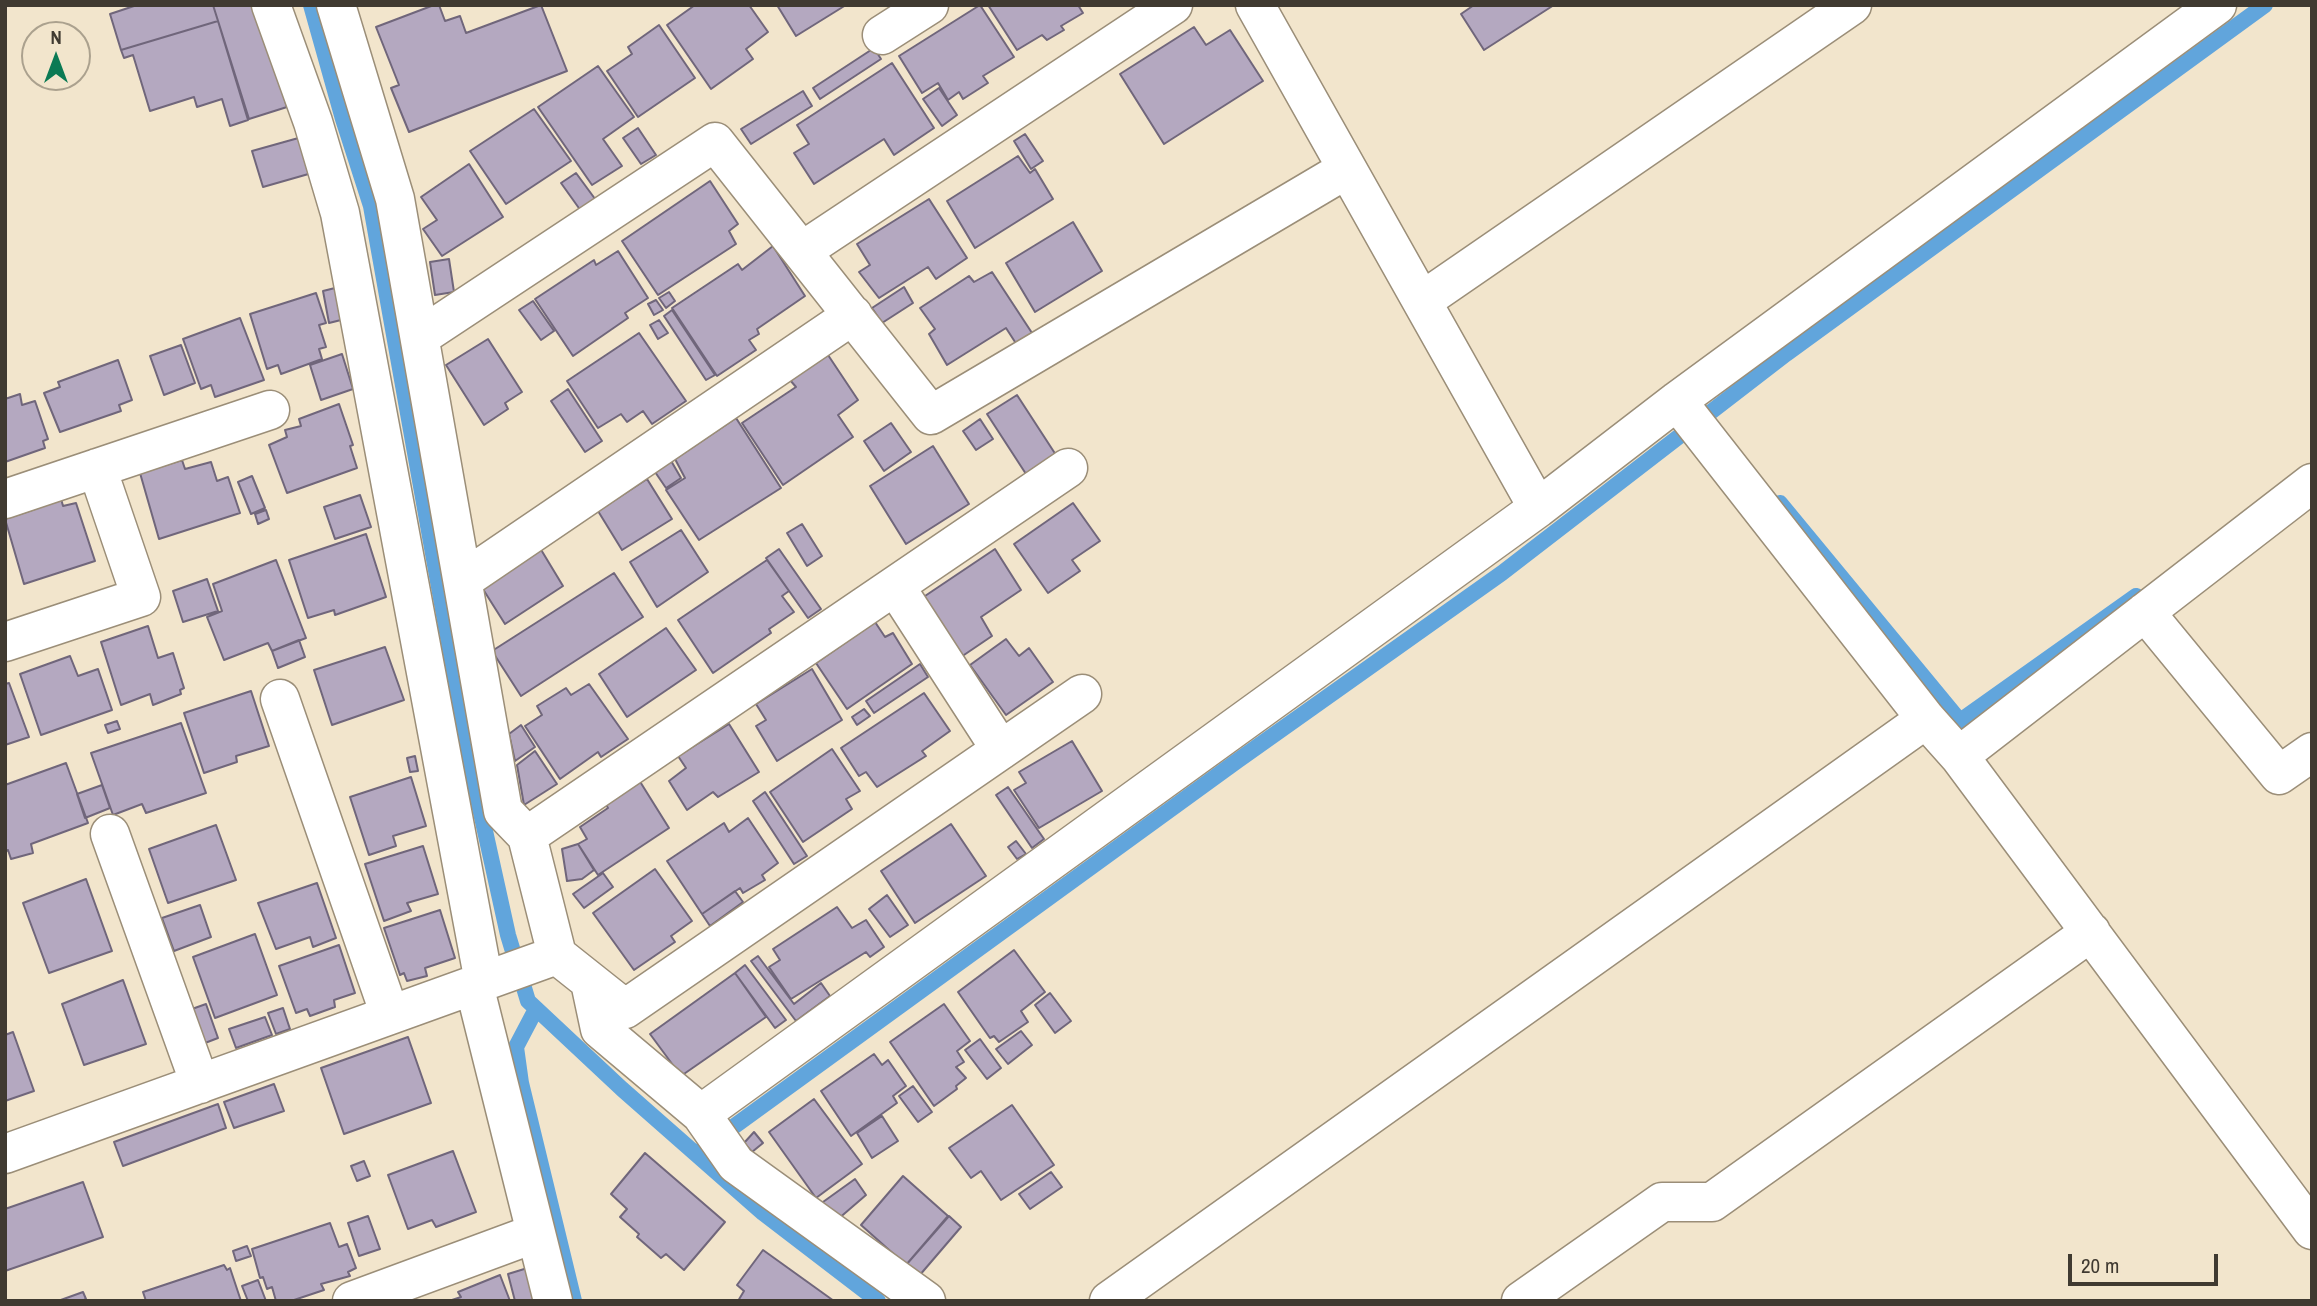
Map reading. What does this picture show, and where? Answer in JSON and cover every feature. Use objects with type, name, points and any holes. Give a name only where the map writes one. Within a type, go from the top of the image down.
[{"type":"street","points":[[271,5],[313,122],[340,213],[485,981],[536,1233],[553,1301]]},
{"type":"street","points":[[336,5],[396,199],[503,811],[527,836],[547,958]]},
{"type":"street","points":[[882,34],[929,5]]},
{"type":"street","points":[[802,251],[1173,5]]},
{"type":"street","points":[[1255,5],[1538,508]]},
{"type":"street","points":[[1422,301],[1852,5]]},
{"type":"street","points":[[712,1130],[1538,508],[1689,416],[2217,5]]},
{"type":"street","points":[[420,337],[715,142],[931,415],[1347,169]]},
{"type":"street","points":[[463,580],[853,315]]},
{"type":"street","points":[[5,499],[270,410]]},
{"type":"street","points":[[1689,416],[1926,719],[1959,756],[2312,1230]]},
{"type":"street","points":[[5,642],[141,597],[97,468]]},
{"type":"street","points":[[527,836],[1068,468]]},
{"type":"street","points":[[1959,756],[2312,483]]},
{"type":"street","points":[[895,586],[1001,750]]},
{"type":"street","points":[[2145,612],[2279,775],[2312,752]]},
{"type":"street","points":[[5,1154],[547,958],[590,982],[625,1009],[1082,694]]},
{"type":"street","points":[[280,699],[390,1015]]},
{"type":"street","points":[[1109,1301],[1926,719]]},
{"type":"street","points":[[110,834],[200,1084]]},
{"type":"street","points":[[1521,1301],[1662,1202],[1712,1202],[2091,932]]},
{"type":"street","points":[[590,982],[600,1030],[712,1130],[736,1164],[926,1301]]},
{"type":"street","points":[[352,1301],[536,1233]]},
{"type":"building","points":[[137,5],[213,5],[218,21],[121,50],[110,14]]},
{"type":"building","points":[[213,5],[256,5],[287,107],[249,119]]},
{"type":"building","points":[[439,5],[445,21],[460,16],[466,33],[541,5],[567,71],[409,132],[391,88],[399,85],[376,27]]},
{"type":"building","points":[[695,5],[749,5],[768,32],[746,49],[753,59],[711,89],[667,25]]},
{"type":"building","points":[[777,5],[846,5],[796,36]]},
{"type":"building","points":[[980,5],[1014,57],[983,76],[988,83],[963,99],[959,92],[948,100],[938,83],[922,93],[899,56]]},
{"type":"building","points":[[988,5],[1078,5],[1083,13],[1061,26],[1064,30],[1047,40],[1042,35],[1017,50]]},
{"type":"building","points":[[1474,5],[1554,5],[1484,50],[1461,14]]},
{"type":"building","points":[[218,21],[248,120],[230,126],[222,99],[197,107],[194,97],[150,111],[133,55],[124,58],[121,50]]},
{"type":"building","points":[[659,25],[695,78],[638,117],[607,71],[632,54],[628,47]]},
{"type":"building","points":[[1194,27],[1206,45],[1230,30],[1263,81],[1164,144],[1120,74]]},
{"type":"building","points":[[874,48],[881,59],[820,99],[813,88]]},
{"type":"building","points":[[892,63],[934,128],[894,155],[884,139],[814,184],[794,153],[809,144],[797,125]]},
{"type":"building","points":[[598,66],[634,117],[603,139],[622,166],[592,185],[538,107]]},
{"type":"building","points":[[939,88],[957,115],[942,126],[923,99]]},
{"type":"building","points":[[803,91],[812,106],[751,144],[741,129]]},
{"type":"building","points":[[534,109],[571,161],[506,204],[470,151]]},
{"type":"building","points":[[638,128],[656,155],[641,164],[623,138]]},
{"type":"building","points":[[1025,134],[1043,161],[1031,169],[1014,141]]},
{"type":"building","points":[[302,137],[312,173],[263,187],[252,151]]},
{"type":"building","points":[[1018,156],[1030,173],[1035,169],[1053,199],[975,248],[947,201]]},
{"type":"building","points":[[469,164],[503,217],[442,256],[423,229],[437,220],[421,197]]},
{"type":"building","points":[[576,173],[601,207],[586,218],[561,183]]},
{"type":"building","points":[[710,181],[738,224],[729,231],[736,244],[658,295],[622,241]]},
{"type":"building","points":[[929,199],[967,258],[936,279],[928,267],[879,298],[859,272],[870,265],[857,244]]},
{"type":"building","points":[[1073,222],[1102,271],[1035,312],[1006,263]]},
{"type":"building","points":[[773,246],[805,296],[757,329],[759,334],[749,340],[756,350],[717,376],[672,308],[738,264],[742,270]]},
{"type":"building","points":[[618,251],[648,298],[625,313],[628,318],[573,356],[535,299],[594,260],[596,265]]},
{"type":"building","points":[[449,259],[454,292],[435,295],[430,262]]},
{"type":"building","points":[[992,272],[1034,336],[1017,345],[1006,328],[947,365],[929,334],[935,329],[920,308],[969,276],[974,282]]},
{"type":"building","points":[[904,287],[913,303],[882,323],[872,308]]},
{"type":"building","points":[[335,288],[341,320],[329,323],[323,291]]},
{"type":"building","points":[[669,292],[675,301],[666,308],[659,298]]},
{"type":"building","points":[[316,293],[326,323],[319,325],[326,347],[319,349],[322,359],[281,374],[278,365],[267,369],[250,314]]},
{"type":"building","points":[[656,300],[663,310],[654,315],[648,304]]},
{"type":"building","points":[[533,301],[554,331],[541,340],[519,310]]},
{"type":"building","points":[[672,310],[715,375],[706,380],[664,316]]},
{"type":"building","points":[[240,318],[264,380],[215,397],[211,385],[201,389],[183,339]]},
{"type":"building","points":[[659,320],[668,333],[658,339],[650,325]]},
{"type":"building","points":[[639,333],[686,401],[652,424],[643,411],[627,422],[621,414],[598,428],[567,381]]},
{"type":"building","points":[[488,339],[522,392],[505,403],[508,409],[484,425],[446,365]]},
{"type":"building","points":[[181,345],[195,383],[164,395],[150,356]]},
{"type":"building","points":[[342,354],[353,389],[321,400],[310,365]]},
{"type":"building","points":[[828,355],[858,400],[838,415],[853,437],[783,485],[742,423],[796,387],[790,380]]},
{"type":"building","points":[[118,360],[132,400],[119,405],[121,411],[60,432],[44,393],[60,387],[58,382]]},
{"type":"building","points":[[568,389],[602,441],[585,452],[551,401]]},
{"type":"building","points":[[20,394],[22,405],[35,401],[48,439],[43,441],[45,448],[5,462],[5,399]]},
{"type":"building","points":[[1017,395],[1056,455],[1026,474],[987,414]]},
{"type":"building","points":[[339,404],[353,445],[350,446],[357,468],[287,493],[269,445],[287,437],[285,430],[301,426],[299,419]]},
{"type":"building","points":[[736,418],[781,488],[699,540],[666,490],[685,478],[675,459]]},
{"type":"building","points":[[980,419],[993,439],[976,450],[963,431]]},
{"type":"building","points":[[891,423],[911,452],[884,471],[864,441]]},
{"type":"building","points":[[933,446],[969,504],[906,544],[870,486]]},
{"type":"building","points":[[670,459],[681,478],[666,488],[653,469]]},
{"type":"building","points":[[182,460],[185,469],[211,462],[217,481],[228,477],[240,513],[159,539],[140,473]]},
{"type":"building","points":[[252,476],[265,508],[251,514],[238,482]]},
{"type":"building","points":[[647,479],[672,519],[622,550],[598,511]]},
{"type":"building","points":[[60,495],[63,506],[76,503],[95,561],[24,584],[5,519],[35,509],[34,503]]},
{"type":"building","points":[[360,495],[371,527],[335,539],[324,507]]},
{"type":"building","points":[[1073,503],[1100,541],[1072,560],[1080,571],[1048,593],[1014,544]]},
{"type":"building","points":[[266,510],[269,519],[258,524],[255,514]]},
{"type":"building","points":[[802,524],[822,556],[807,566],[787,533]]},
{"type":"building","points":[[681,530],[708,572],[657,607],[630,562]]},
{"type":"building","points":[[366,534],[386,597],[335,615],[334,610],[308,618],[289,560]]},
{"type":"building","points":[[540,548],[563,586],[505,624],[481,586]]},
{"type":"building","points":[[779,549],[821,609],[808,618],[766,558]]},
{"type":"building","points":[[995,549],[1021,590],[981,617],[992,636],[961,657],[922,598]]},
{"type":"building","points":[[276,560],[306,638],[272,651],[268,643],[224,660],[207,617],[222,611],[213,584]]},
{"type":"building","points":[[767,560],[789,591],[782,596],[794,612],[769,629],[771,633],[713,673],[678,620]]},
{"type":"building","points":[[614,573],[643,617],[521,696],[492,651]]},
{"type":"building","points":[[207,579],[218,611],[183,622],[173,591]]},
{"type":"building","points":[[875,622],[885,637],[893,633],[912,664],[847,709],[816,663]]},
{"type":"building","points":[[148,626],[158,658],[173,653],[184,688],[180,690],[181,694],[153,705],[150,694],[121,705],[101,642]]},
{"type":"building","points":[[666,628],[696,670],[627,717],[599,674]]},
{"type":"building","points":[[1006,639],[1019,656],[1029,648],[1053,682],[1006,715],[970,665]]},
{"type":"building","points":[[299,640],[305,657],[278,668],[272,651]]},
{"type":"building","points":[[385,647],[404,700],[332,725],[314,670]]},
{"type":"building","points":[[70,656],[78,676],[98,669],[112,710],[41,735],[20,674]]},
{"type":"building","points":[[920,664],[928,677],[874,713],[866,701]]},
{"type":"building","points":[[812,669],[842,720],[777,761],[756,726],[766,720],[756,704]]},
{"type":"building","points":[[9,683],[29,737],[5,745],[5,684]]},
{"type":"building","points":[[589,684],[628,739],[601,757],[598,752],[560,779],[525,726],[542,715],[537,706],[566,688],[571,695]]},
{"type":"building","points":[[251,691],[269,746],[236,756],[237,762],[204,773],[184,713]]},
{"type":"building","points":[[924,693],[950,731],[922,751],[926,756],[877,787],[866,772],[859,776],[841,748]]},
{"type":"building","points":[[864,709],[870,716],[857,725],[852,717]]},
{"type":"building","points":[[117,721],[120,729],[108,733],[105,725]]},
{"type":"building","points":[[181,723],[206,793],[146,813],[142,804],[113,815],[91,753]]},
{"type":"building","points":[[729,724],[759,772],[718,797],[713,792],[687,810],[669,781],[686,768],[678,756]]},
{"type":"building","points":[[521,725],[535,747],[515,761],[509,734]]},
{"type":"building","points":[[1072,741],[1102,791],[1039,828],[1014,790],[1026,783],[1019,772]]},
{"type":"building","points":[[832,749],[860,791],[846,799],[852,809],[803,842],[770,792]]},
{"type":"building","points":[[535,751],[557,784],[524,805],[517,765]]},
{"type":"building","points":[[415,756],[418,771],[410,772],[407,758]]},
{"type":"building","points":[[66,763],[88,823],[31,844],[33,853],[11,859],[8,850],[5,851],[5,785]]},
{"type":"building","points":[[411,777],[426,826],[393,836],[396,846],[369,855],[350,797]]},
{"type":"building","points":[[639,780],[669,828],[598,875],[578,844],[587,839],[580,827],[608,808],[605,803]]},
{"type":"building","points":[[102,785],[110,808],[85,818],[77,794]]},
{"type":"building","points":[[1008,787],[1044,839],[1032,848],[996,795]]},
{"type":"building","points":[[765,792],[807,856],[794,864],[753,801]]},
{"type":"building","points":[[748,818],[778,863],[762,875],[765,880],[743,893],[740,888],[702,914],[667,861],[724,823],[729,832]]},
{"type":"building","points":[[951,824],[986,876],[915,923],[881,871]]},
{"type":"building","points":[[216,825],[236,880],[168,903],[149,849]]},
{"type":"building","points":[[1016,841],[1026,854],[1017,859],[1008,847]]},
{"type":"building","points":[[578,844],[594,870],[582,879],[567,881],[562,849]]},
{"type":"building","points":[[423,846],[438,894],[407,903],[411,911],[384,921],[365,864]]},
{"type":"building","points":[[655,869],[692,921],[671,936],[675,942],[634,970],[593,913]]},
{"type":"building","points":[[603,873],[613,887],[584,908],[573,894]]},
{"type":"building","points":[[86,879],[112,951],[49,973],[23,903]]},
{"type":"building","points":[[317,883],[336,938],[313,947],[310,937],[276,949],[258,903]]},
{"type":"building","points":[[735,891],[743,902],[710,926],[702,914]]},
{"type":"building","points":[[887,895],[908,925],[890,937],[869,909]]},
{"type":"building","points":[[200,905],[211,937],[174,951],[162,918]]},
{"type":"building","points":[[837,907],[852,928],[866,920],[884,947],[870,957],[866,952],[791,999],[769,967],[780,960],[773,949]]},
{"type":"building","points":[[440,910],[455,958],[425,968],[427,976],[407,981],[404,973],[400,975],[384,928]]},
{"type":"building","points":[[255,934],[277,995],[215,1018],[193,957]]},
{"type":"building","points":[[339,945],[355,993],[334,1000],[335,1007],[310,1016],[307,1009],[296,1013],[279,966]]},
{"type":"building","points":[[1014,950],[1045,992],[1021,1011],[1028,1022],[999,1042],[994,1036],[990,1038],[958,992]]},
{"type":"building","points":[[758,956],[794,1004],[821,983],[830,996],[796,1021],[751,961]]},
{"type":"building","points":[[745,965],[786,1020],[775,1028],[735,973]]},
{"type":"building","points":[[735,973],[766,1017],[681,1076],[650,1034]]},
{"type":"building","points":[[123,980],[146,1044],[84,1065],[62,1004]]},
{"type":"building","points":[[1050,993],[1071,1021],[1055,1033],[1035,1005]]},
{"type":"building","points":[[206,1004],[218,1038],[205,1043],[192,1009]]},
{"type":"building","points":[[944,1004],[970,1041],[957,1051],[964,1062],[956,1067],[966,1078],[956,1086],[957,1089],[934,1106],[890,1042]]},
{"type":"building","points":[[283,1008],[290,1029],[276,1034],[268,1013]]},
{"type":"building","points":[[265,1017],[272,1035],[236,1048],[229,1029]]},
{"type":"building","points":[[1021,1031],[1032,1045],[1008,1064],[996,1049]]},
{"type":"building","points":[[13,1032],[34,1091],[5,1101],[5,1035]]},
{"type":"building","points":[[408,1037],[431,1103],[344,1134],[321,1068]]},
{"type":"building","points":[[980,1039],[1001,1068],[987,1079],[965,1050]]},
{"type":"building","points":[[874,1054],[882,1065],[888,1060],[906,1086],[893,1096],[897,1103],[851,1136],[821,1091]]},
{"type":"building","points":[[274,1084],[284,1111],[234,1128],[224,1102]]},
{"type":"building","points":[[913,1086],[932,1112],[918,1122],[899,1096]]},
{"type":"building","points":[[814,1099],[862,1164],[816,1198],[769,1132]]},
{"type":"building","points":[[218,1104],[226,1128],[123,1166],[114,1142]]},
{"type":"building","points":[[1012,1105],[1054,1165],[1001,1200],[981,1171],[971,1178],[949,1148]]},
{"type":"building","points":[[882,1116],[898,1141],[872,1158],[857,1133]]},
{"type":"building","points":[[754,1132],[763,1143],[752,1152],[744,1143]]},
{"type":"building","points":[[453,1151],[476,1212],[436,1227],[432,1220],[408,1229],[388,1175]]},
{"type":"building","points":[[645,1153],[725,1222],[684,1270],[666,1254],[661,1258],[637,1237],[639,1234],[620,1217],[627,1209],[611,1194]]},
{"type":"building","points":[[364,1161],[370,1176],[357,1181],[351,1166]]},
{"type":"building","points":[[1051,1172],[1062,1187],[1030,1209],[1019,1194]]},
{"type":"building","points":[[903,1176],[948,1216],[906,1265],[861,1225]]},
{"type":"building","points":[[855,1179],[866,1195],[837,1220],[816,1207]]},
{"type":"building","points":[[83,1182],[103,1237],[5,1271],[5,1209]]},
{"type":"building","points":[[368,1216],[380,1249],[359,1256],[348,1223]]},
{"type":"building","points":[[949,1216],[961,1227],[919,1276],[906,1265]]},
{"type":"building","points":[[330,1223],[339,1247],[347,1244],[356,1268],[348,1272],[350,1276],[321,1284],[324,1290],[291,1301],[276,1301],[272,1287],[267,1289],[263,1277],[260,1278],[252,1249]]},
{"type":"building","points":[[247,1246],[251,1256],[236,1261],[233,1251]]},
{"type":"building","points":[[763,1250],[834,1301],[738,1301],[744,1291],[737,1285]]},
{"type":"building","points":[[224,1265],[227,1270],[230,1268],[241,1301],[146,1301],[143,1292]]},
{"type":"building","points":[[534,1266],[534,1301],[515,1301],[508,1274]]},
{"type":"building","points":[[500,1275],[510,1301],[449,1301],[461,1297],[458,1292]]},
{"type":"building","points":[[258,1280],[266,1301],[248,1301],[242,1286]]},
{"type":"building","points":[[83,1292],[86,1299],[82,1301],[58,1301]]},
{"type":"waterway","points":[[311,5],[371,206],[472,772],[508,935],[528,1001],[622,1089],[763,1213],[878,1301]]},
{"type":"waterway","points":[[696,1154],[1237,761],[1502,573],[1786,354],[2265,5]]},
{"type":"waterway","points":[[1780,503],[1960,721],[2136,596]]},
{"type":"waterway","points":[[536,1009],[516,1047],[521,1083],[574,1301]]}]
